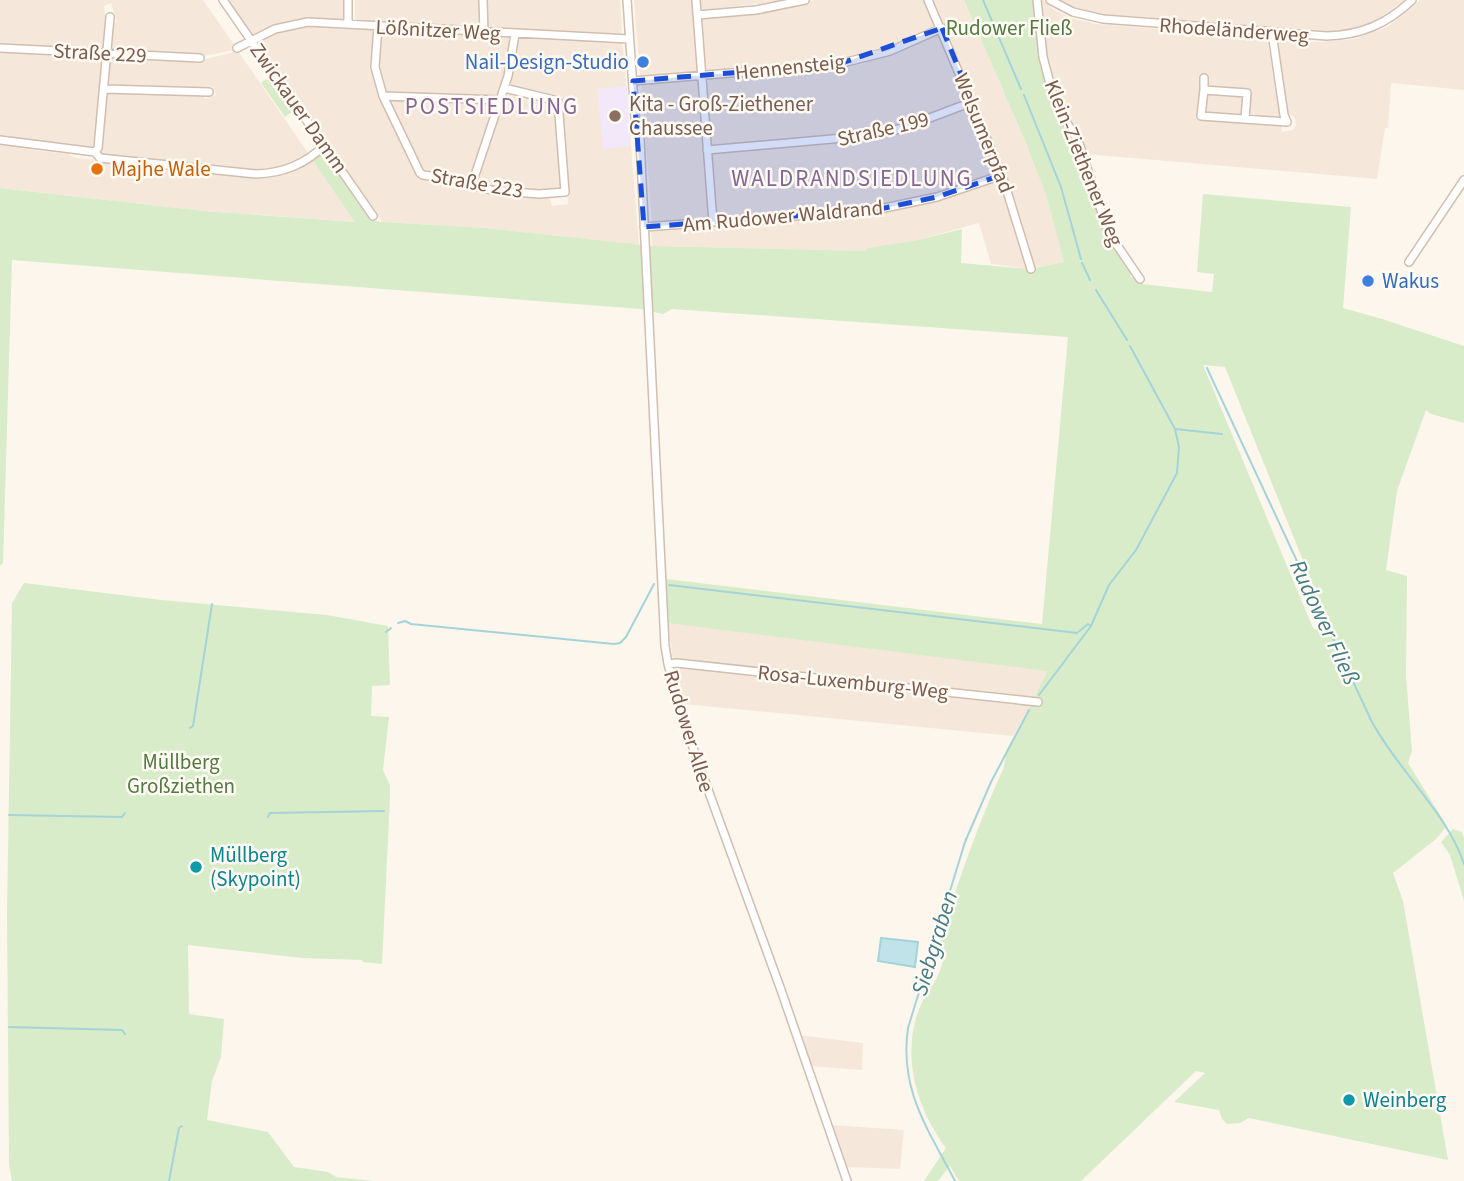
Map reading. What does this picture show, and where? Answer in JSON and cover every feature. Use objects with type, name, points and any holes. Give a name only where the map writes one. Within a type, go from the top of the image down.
[{"type":"street","name":"Zwickauer Damm","points":[[223,0],[373,216]]},
{"type":"street","points":[[348,0],[348,24]]},
{"type":"street","points":[[483,0],[484,32]]},
{"type":"street","name":"Rudower Allee","points":[[627,0],[639,134],[668,664],[699,766],[847,1181]]},
{"type":"street","points":[[696,0],[713,222]]},
{"type":"street","points":[[697,15],[756,10],[805,0]]},
{"type":"street","name":"Welsumerpfad","points":[[928,0],[1002,175],[1031,269]]},
{"type":"street","name":"Klein-Ziethener Weg","points":[[1037,0],[1043,57],[1055,103],[1079,143],[1108,232],[1140,279]]},
{"type":"street","name":"Rhodeländerweg","points":[[1050,0],[1068,10],[1094,18],[1326,36],[1358,33],[1388,20],[1412,0]]},
{"type":"street","points":[[95,152],[98,148],[110,17]]},
{"type":"street","name":"Lößnitzer Weg","points":[[251,40],[275,29],[301,22],[629,39]]},
{"type":"street","name":"Straße 223","points":[[378,26],[376,67],[383,96],[420,173],[478,187],[509,191],[565,192],[558,101],[504,88]]},
{"type":"street","name":"Hennensteig","points":[[633,81],[853,61],[890,51],[942,28]]},
{"type":"street","points":[[1203,78],[1201,116],[1287,122],[1283,115],[1272,33]]},
{"type":"street","points":[[472,184],[508,76],[515,34]]},
{"type":"street","points":[[237,48],[251,40]]},
{"type":"street","name":"Straße 229","points":[[0,48],[200,58]]},
{"type":"street","points":[[103,89],[209,92]]},
{"type":"street","points":[[1204,90],[1247,93],[1245,119]]},
{"type":"street","points":[[383,96],[500,100]]},
{"type":"street","name":"Straße 199","points":[[707,150],[866,136],[903,128],[972,102]]},
{"type":"street","points":[[0,140],[95,152],[100,159],[240,173],[268,173],[290,168],[308,160],[325,145]]},
{"type":"street","name":"Am Rudower Waldrand","points":[[644,227],[898,206],[959,191],[1002,175]]},
{"type":"street","points":[[1409,262],[1464,180]]},
{"type":"street","name":"Rosa-Luxemburg-Weg","points":[[668,664],[691,664],[1038,702]]},
{"type":"highlighted area","points":[[942,28],[1002,175],[937,197],[875,210],[644,227],[633,81],[839,64]]},
{"type":"shaded area","points":[[0,0],[203,0],[235,46],[233,50],[195,57],[109,51],[110,25],[117,22],[111,3],[104,6],[107,26],[104,50],[0,46]]},
{"type":"shaded area","points":[[229,0],[344,0],[344,20],[292,20],[253,36]]},
{"type":"shaded area","points":[[355,0],[480,0],[482,28],[355,21]]},
{"type":"shaded area","points":[[487,0],[620,0],[622,30],[619,36],[492,28],[488,25]]},
{"type":"shaded area","points":[[634,0],[693,0],[696,73],[643,77],[640,75]]},
{"type":"shaded area","points":[[699,0],[790,0],[703,10]]},
{"type":"shaded area","points":[[815,0],[924,0],[936,23],[934,29],[911,40],[874,53],[828,63],[708,72],[705,69],[701,20],[704,16],[784,7]]},
{"type":"shaded area","points":[[931,0],[964,0],[1046,195],[1064,262],[1032,268],[1030,246],[1027,246],[1004,175],[944,25]]},
{"type":"shaded area","points":[[1038,0],[1043,0],[1053,9],[1071,18],[1097,24],[1267,38],[1282,132],[1293,130],[1296,126],[1295,118],[1285,111],[1276,39],[1318,42],[1354,39],[1389,26],[1420,0],[1464,0],[1464,90],[1391,83],[1388,128],[1385,128],[1377,179],[1085,154],[1056,101],[1045,58]]},
{"type":"shaded area","points":[[1059,0],[1405,0],[1372,23],[1348,30],[1330,31],[1102,14],[1076,9]]},
{"type":"shaded area","points":[[309,25],[376,28],[374,67],[387,113],[413,162],[411,164],[416,175],[465,182],[465,188],[549,196],[552,206],[568,204],[560,100],[509,87],[516,40],[519,37],[620,43],[623,46],[639,245],[486,228],[382,222],[260,46],[260,40],[280,30]]},
{"type":"shaded area","points":[[380,29],[510,36],[513,40],[509,63],[498,97],[384,93],[377,68]]},
{"type":"shaded area","points":[[940,33],[969,99],[966,103],[922,120],[870,134],[712,148],[708,146],[706,83],[709,79],[851,67],[895,54]]},
{"type":"shaded area","points":[[0,49],[102,55],[104,58],[95,148],[0,139]]},
{"type":"shaded area","points":[[238,51],[310,156],[292,165],[261,172],[101,156],[101,128],[106,91],[203,93],[205,99],[216,95],[213,87],[185,91],[106,86],[109,55],[202,60]]},
{"type":"shaded area","points":[[698,80],[711,217],[708,220],[652,223],[641,84]]},
{"type":"shaded area","name":"Kita - Groß-Ziethener Chaussee","points":[[627,86],[631,146],[603,149],[598,89]]},
{"type":"shaded area","points":[[505,90],[554,102],[555,115],[558,116],[564,190],[536,192],[479,185],[483,159]]},
{"type":"shaded area","points":[[393,99],[495,102],[496,107],[472,180],[424,174],[392,110]]},
{"type":"shaded area","points":[[972,107],[998,171],[996,175],[928,197],[865,208],[717,219],[714,216],[709,155],[712,151],[831,144]]},
{"type":"shaded area","points":[[0,142],[31,145],[32,150],[68,154],[76,158],[251,175],[312,159],[356,222],[204,211],[0,188]]},
{"type":"shaded area","points":[[1002,180],[1029,269],[991,264],[979,223],[918,240],[868,248],[867,251],[652,246],[651,229],[863,212]]},
{"type":"shaded area","points":[[668,623],[1047,670],[1013,736],[684,704],[673,661]]},
{"type":"shaded area","points":[[798,1035],[863,1043],[862,1070],[809,1066]]},
{"type":"shaded area","points":[[832,1125],[904,1130],[900,1169],[847,1167]]},
{"type":"green space","points":[[964,0],[1035,0],[1045,79],[1053,108],[1074,136],[1102,225],[1108,238],[1133,272],[1130,276],[1142,284],[1212,292],[1214,274],[1197,272],[1203,194],[1351,207],[1343,308],[1464,346],[1464,423],[1431,414],[1426,410],[1397,491],[1386,570],[1407,576],[1406,676],[1412,751],[1408,763],[1447,826],[1436,839],[1393,873],[1403,901],[1448,1160],[1249,1118],[1240,1123],[1227,1124],[1219,1110],[1174,1102],[1205,1073],[1196,1071],[1081,1181],[959,1181],[950,1166],[938,1181],[924,1181],[946,1148],[927,1116],[915,1081],[912,1062],[914,1025],[920,1007],[942,966],[943,929],[976,834],[1004,767],[1006,751],[1047,671],[668,623],[666,579],[1042,624],[1068,337],[672,309],[663,314],[640,309],[12,260],[3,563],[0,566],[0,188],[204,211],[355,222],[312,159],[325,147],[375,221],[486,228],[652,246],[867,251],[867,248],[918,240],[962,229],[961,263],[1029,269],[1064,262],[1046,195]],"holes":[[[1203,365],[1225,367],[1333,635],[1313,628]]]},
{"type":"green space","points":[[271,76],[295,110],[285,117],[261,83]]},
{"type":"green space","name":"Müllberg Großziethen","points":[[24,583],[161,600],[327,615],[388,626],[390,685],[372,686],[371,716],[389,717],[383,770],[390,785],[390,798],[382,964],[188,945],[189,1014],[224,1019],[221,1057],[212,1081],[207,1120],[268,1132],[294,1167],[328,1172],[336,1177],[374,1181],[12,1181],[9,1165],[7,914],[12,603]]},
{"type":"green space","points":[[1453,829],[1462,832],[1464,838],[1464,901],[1450,855],[1441,842]]},
{"type":"water","points":[[881,938],[918,942],[915,967],[878,961]]},
{"type":"waterway","name":"Rudower Fließ","points":[[983,0],[1021,89]]},
{"type":"waterway","name":"Rudower Fließ","points":[[1024,95],[1061,187],[1081,259]]},
{"type":"waterway","name":"Siebgraben","points":[[1082,263],[1090,280]]},
{"type":"waterway","name":"Siebgraben","points":[[1096,290],[1127,340]]},
{"type":"waterway","name":"Siebgraben","points":[[1039,695],[1091,626],[1109,585],[1136,550],[1177,473],[1179,447],[1175,429],[1130,346]]},
{"type":"waterway","name":"Rudower Fließ","points":[[1207,368],[1371,720],[1446,827],[1464,864]]},
{"type":"waterway","points":[[1175,429],[1222,434]]},
{"type":"waterway","points":[[398,623],[405,621],[411,624],[614,644],[620,643],[626,637],[654,584]]},
{"type":"waterway","points":[[669,585],[1077,633],[1088,624],[1091,626]]},
{"type":"waterway","points":[[190,728],[193,726],[212,604]]},
{"type":"waterway","points":[[386,632],[391,628]]},
{"type":"waterway","name":"Siebgraben","points":[[955,1181],[926,1126],[912,1090],[906,1050],[908,1028],[965,842],[991,782],[1029,710]]},
{"type":"waterway","points":[[268,817],[270,813],[384,811]]},
{"type":"waterway","points":[[9,815],[122,817],[125,813]]},
{"type":"waterway","points":[[9,1027],[122,1030],[125,1034]]},
{"type":"waterway","points":[[169,1181],[179,1128],[182,1126]]},
{"type":"place","name":"Nail-Design-Studio","points":[[643,62]]},
{"type":"place","name":"Kita - Groß-Ziethener Chaussee","points":[[615,116]]},
{"type":"place","name":"Majhe Wale","points":[[97,169]]},
{"type":"place","name":"Wakus","points":[[1368,281]]},
{"type":"place","name":"Müllberg (Skypoint)","points":[[196,867]]},
{"type":"place","name":"Weinberg","points":[[1349,1100]]},
{"type":"district","name":"POSTSIEDLUNG","points":[[492,106]]},
{"type":"district","name":"WALDRANDSIEDLUNG","points":[[852,178]]}]
